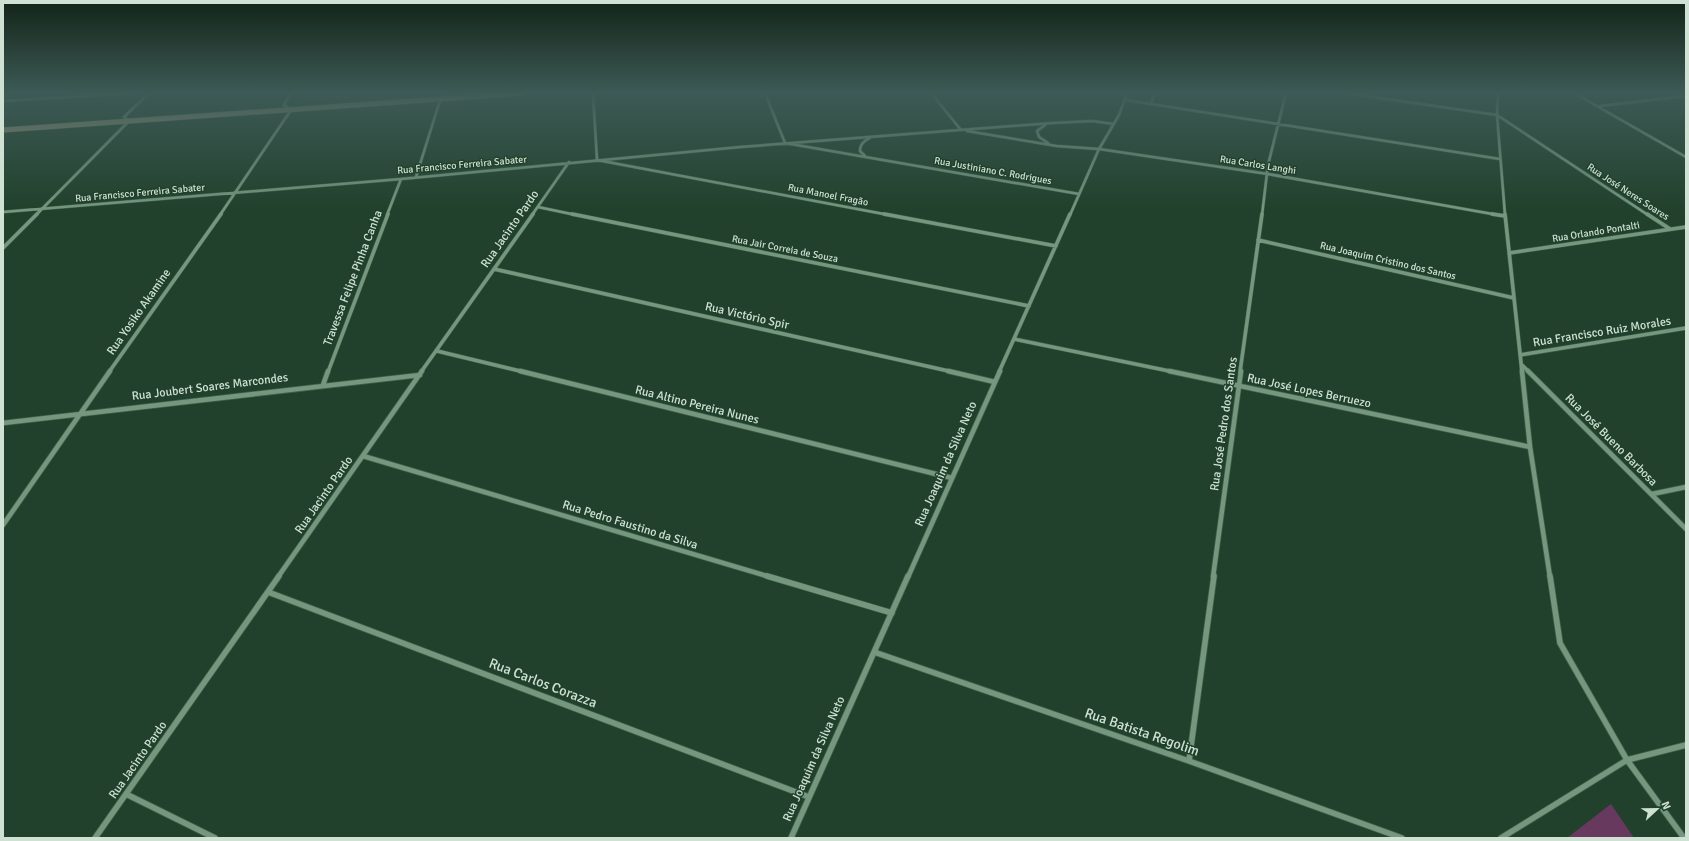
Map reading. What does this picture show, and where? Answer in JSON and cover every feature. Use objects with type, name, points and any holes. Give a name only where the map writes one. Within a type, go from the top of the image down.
[{"type":"street","points":[[3,248],[120,132]]},
{"type":"street","name":"Rua Yosiko Akamine","points":[[3,525],[80,413],[236,193],[276,132]]},
{"type":"street","points":[[416,177],[430,132]]},
{"type":"street","points":[[595,132],[597,160]]},
{"type":"street","points":[[781,132],[785,143]]},
{"type":"street","name":"Rua Francisco Ferreira Sabater","points":[[3,212],[401,179],[569,162],[785,143],[932,132]]},
{"type":"street","name":"Rua Carlos Langhi","points":[[974,132],[1057,146],[1099,149],[1268,174],[1505,216]]},
{"type":"street","points":[[1038,132],[1039,137],[1044,141],[1057,146]]},
{"type":"street","name":"Rua Joaquim da Silva Neto","points":[[791,838],[1099,149],[1109,132]]},
{"type":"street","name":"Rua José Pedro dos Santos","points":[[1189,761],[1268,165],[1276,132]]},
{"type":"street","points":[[1333,132],[1500,160]]},
{"type":"street","points":[[1498,132],[1505,216],[1530,447],[1560,644],[1628,760],[1684,838]]},
{"type":"street","name":"Rua José Neres Soares","points":[[1523,132],[1670,229]]},
{"type":"street","points":[[1644,132],[1686,156]]},
{"type":"street","points":[[865,156],[860,151],[860,146],[862,142],[872,137]]},
{"type":"street","name":"Rua Justiniano C. Rodrigues","points":[[785,143],[1079,194]]},
{"type":"street","name":"Rua Manoel Fragão","points":[[597,160],[1056,246]]},
{"type":"street","name":"Rua Jacinto Pardo","points":[[96,838],[569,162]]},
{"type":"street","name":"Travessa Felipe Pinha Canha","points":[[323,384],[401,179]]},
{"type":"street","name":"Rua Jair Correia de Souza","points":[[538,207],[1029,306]]},
{"type":"street","name":"Rua Orlando Pontalti","points":[[1509,254],[1686,227]]},
{"type":"street","name":"Rua Joaquim Cristino dos Santos","points":[[1258,240],[1514,298]]},
{"type":"street","name":"Rua Victório Spir","points":[[494,269],[995,382]]},
{"type":"street","name":"Rua Francisco Ruiz Morales","points":[[1520,355],[1686,328]]},
{"type":"street","name":"Rua José Lopes Berruezo","points":[[1014,339],[1530,447]]},
{"type":"street","name":"Rua Altino Pereira Nunes","points":[[438,351],[952,478]]},
{"type":"street","name":"Rua José Bueno Barbosa","points":[[1521,364],[1686,529]]},
{"type":"street","name":"Rua Joubert Soares Marcondes","points":[[3,423],[323,384],[420,375]]},
{"type":"street","name":"Rua Pedro Faustino da Silva","points":[[363,456],[892,613]]},
{"type":"street","points":[[1652,494],[1686,487]]},
{"type":"street","name":"Rua Carlos Corazza","points":[[268,592],[809,797]]},
{"type":"street","name":"Rua Batista Regolim","points":[[874,652],[1189,761],[1402,838]]},
{"type":"street","points":[[1501,838],[1628,760],[1686,745]]},
{"type":"street","points":[[126,794],[215,838]]},
{"type":"shaded area","points":[[1611,804],[1634,838],[1567,838]]}]
